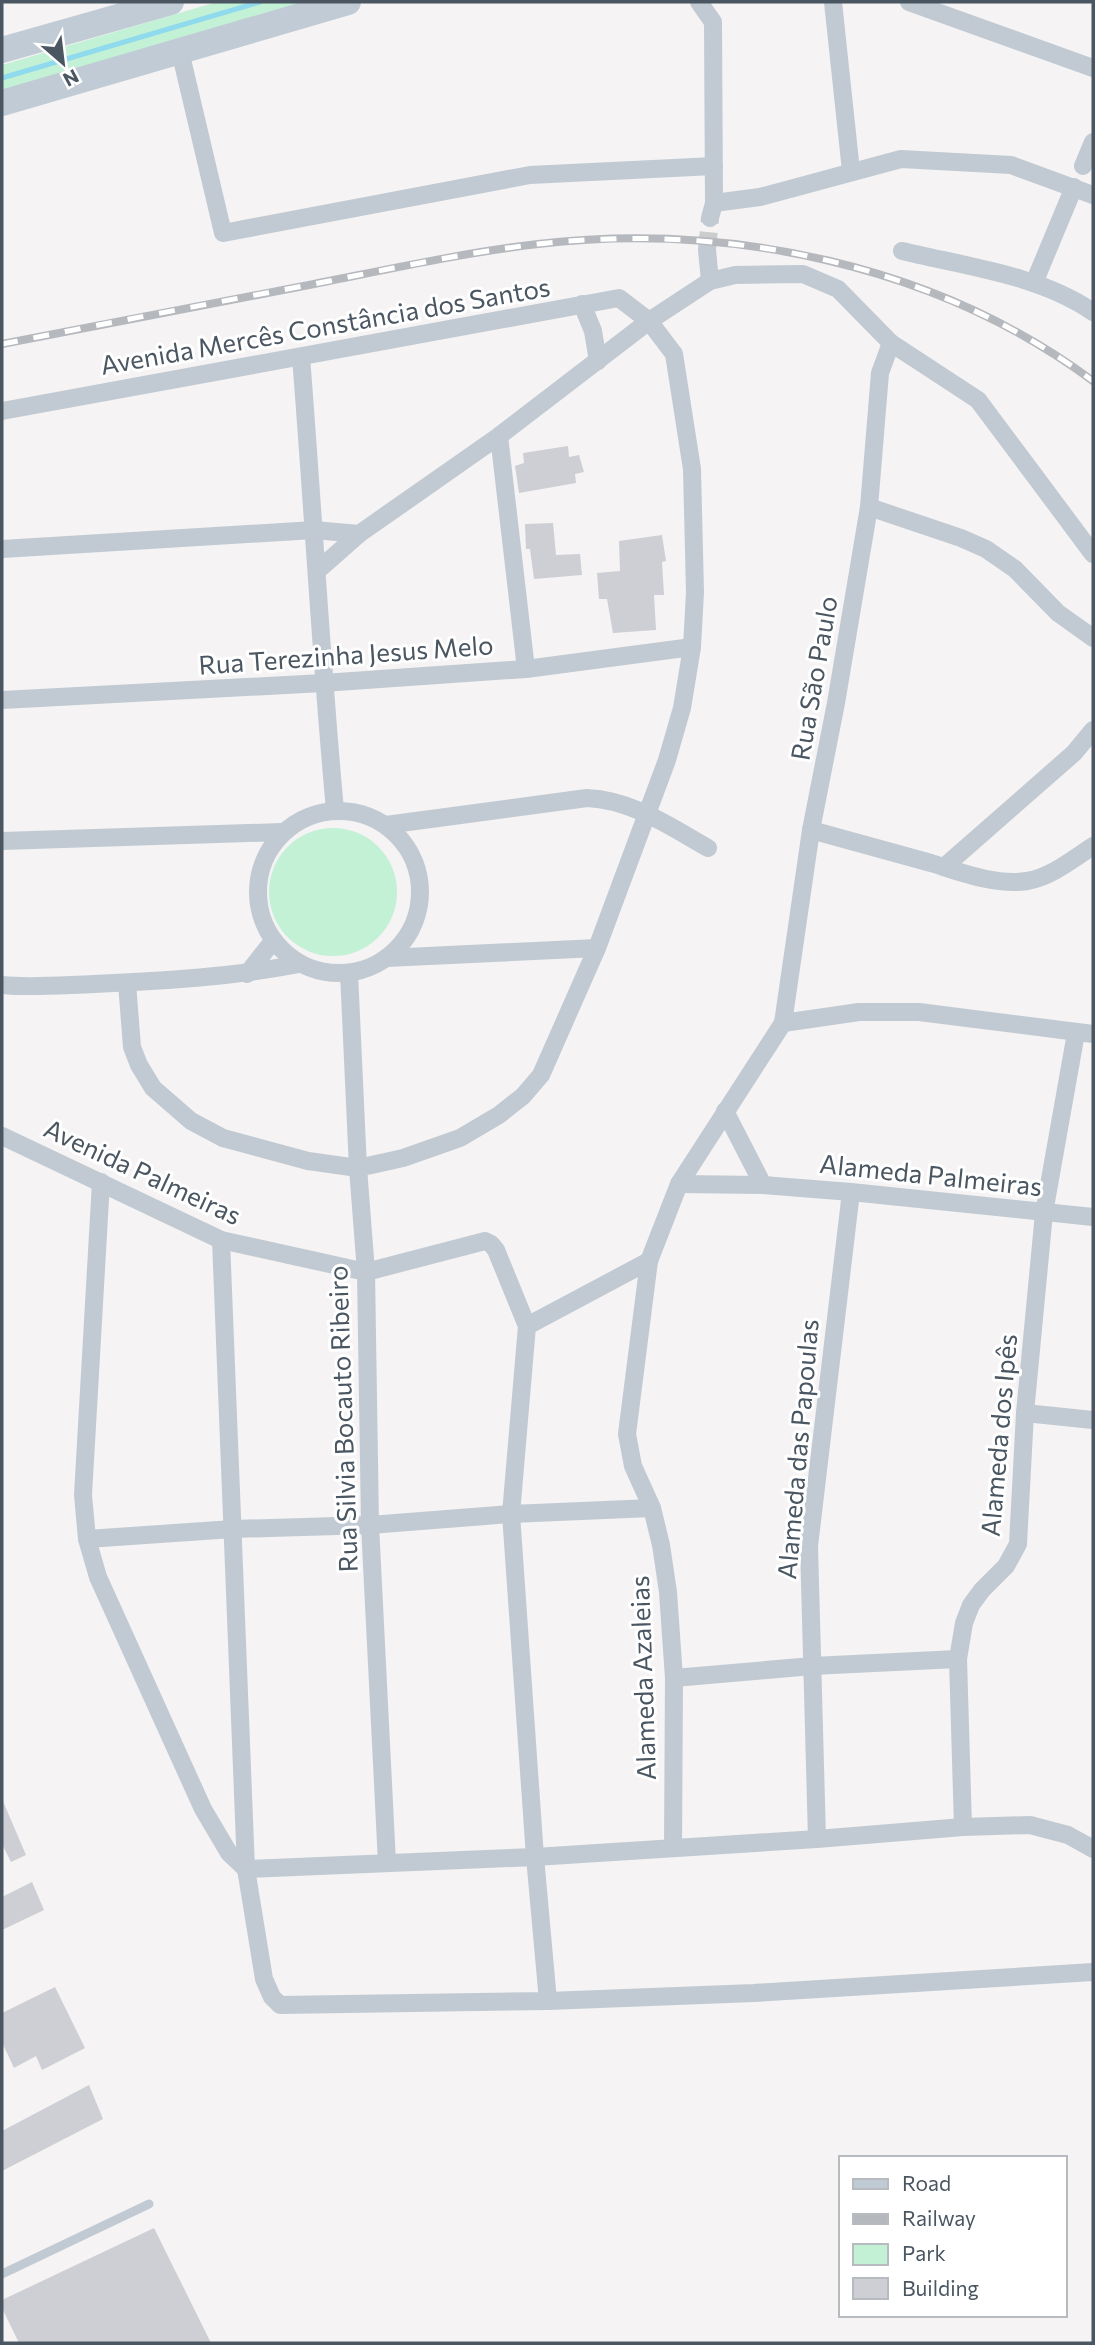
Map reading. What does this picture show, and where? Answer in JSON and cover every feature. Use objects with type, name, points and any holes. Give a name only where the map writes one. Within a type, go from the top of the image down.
[{"type":"main road","points":[[2,50],[172,2]]},
{"type":"main road","points":[[2,103],[348,2]]},
{"type":"street","points":[[699,2],[713,22],[712,211],[901,159],[1011,164],[1093,195]]},
{"type":"street","points":[[833,2],[851,171]]},
{"type":"street","points":[[909,2],[1093,68]]},
{"type":"street","points":[[180,51],[223,233],[530,175],[714,166]]},
{"type":"street","points":[[1083,166],[1093,142]]},
{"type":"street","points":[[1034,283],[1074,187]]},
{"type":"street","points":[[707,250],[709,281]]},
{"type":"street","points":[[902,251],[1034,283],[1082,304],[1093,312]]},
{"type":"street","points":[[317,571],[359,534],[499,436],[649,321],[709,281],[735,275],[803,274],[838,289],[891,343],[978,400],[1093,554]]},
{"type":"street","name":"Avenida Mercês Constância dos Santos","points":[[2,411],[619,298],[649,321],[674,354],[692,469],[695,592],[692,646],[682,708],[667,760],[597,948],[541,1075],[523,1096],[499,1115],[460,1138],[402,1158],[358,1168]]},
{"type":"street","points":[[582,304],[593,331],[598,361]]},
{"type":"street","name":"Rua São Paulo","points":[[783,1023],[811,830],[869,508],[880,373],[891,343]]},
{"type":"street","points":[[301,357],[323,683],[335,810]]},
{"type":"street","points":[[499,436],[526,668]]},
{"type":"street","points":[[869,508],[961,538],[986,549],[1014,569],[1058,612],[1093,638]]},
{"type":"street","points":[[2,549],[314,530],[359,534]]},
{"type":"street","name":"Rua Terezinha Jesus Melo","points":[[2,700],[323,683],[526,668],[692,646]]},
{"type":"street","points":[[944,867],[1074,753],[1081,741],[1093,730]]},
{"type":"street","points":[[1074,753],[1093,746]]},
{"type":"street","points":[[386,825],[587,798],[619,802],[646,813],[708,848]]},
{"type":"street","points":[[335,810],[362,813],[386,825],[403,840],[414,859],[420,880],[420,902],[414,924],[402,943],[386,958],[369,968],[349,973],[324,972],[299,964],[273,941],[261,920],[256,897],[258,873],[267,851],[282,832],[307,816],[335,810]]},
{"type":"street","points":[[811,830],[987,878],[1027,881],[1049,874],[1093,846]]},
{"type":"street","points":[[2,841],[282,832]]},
{"type":"street","points":[[247,974],[273,941]]},
{"type":"street","points":[[386,958],[597,948]]},
{"type":"street","points":[[2,985],[22,987],[127,983],[247,974],[299,964]]},
{"type":"street","name":"Rua Silvia Bocauto Ribeiro","points":[[349,973],[366,1272],[370,1525],[387,1863]]},
{"type":"street","points":[[127,983],[132,1047],[139,1065],[153,1088],[191,1122],[223,1138],[308,1161],[358,1168]]},
{"type":"street","points":[[783,1023],[859,1012],[919,1012],[1085,1034]]},
{"type":"street","name":"Alameda Azaleias","points":[[673,1848],[674,1678],[668,1592],[652,1508],[633,1466],[627,1434],[649,1261],[679,1184],[783,1023]]},
{"type":"street","name":"Alameda dos Ipês","points":[[963,1827],[958,1659],[964,1623],[971,1605],[1006,1566],[1018,1544],[1025,1413],[1044,1213],[1085,1034]]},
{"type":"street","points":[[725,1111],[763,1185]]},
{"type":"street","name":"Avenida Palmeiras","points":[[2,1136],[221,1240],[366,1272],[485,1241],[496,1250],[527,1326]]},
{"type":"street","points":[[101,1182],[83,1495],[87,1539],[98,1577],[203,1809],[229,1853],[246,1869],[536,1857],[963,1827],[1030,1825],[1068,1835],[1093,1849]]},
{"type":"street","name":"Alameda Palmeiras","points":[[679,1184],[763,1185],[851,1192],[1093,1217]]},
{"type":"street","name":"Alameda das Papoulas","points":[[817,1839],[809,1546],[851,1192]]},
{"type":"street","points":[[221,1240],[246,1869],[264,1979],[272,1997],[281,2005],[548,2001],[754,1993],[1093,1972]]},
{"type":"street","points":[[548,2001],[511,1514],[527,1326],[649,1261]]},
{"type":"street","points":[[1025,1413],[1093,1420]]},
{"type":"street","points":[[87,1539],[652,1508]]},
{"type":"street","points":[[674,1678],[812,1666],[958,1659]]},
{"type":"lane","points":[[2,2274],[149,2204]]},
{"type":"green space","points":[[217,2],[303,2],[2,90],[2,65]]},
{"type":"green space","points":[[333,828],[357,833],[378,847],[392,868],[397,892],[392,916],[378,937],[357,951],[333,956],[309,951],[288,937],[274,916],[269,892],[274,868],[288,847],[309,833]]},
{"type":"building","points":[[568,446],[569,457],[579,455],[584,472],[575,474],[576,483],[519,493],[515,466],[524,463],[523,453]]},
{"type":"building","points":[[553,523],[556,555],[580,554],[582,575],[534,579],[530,549],[526,549],[525,524]]},
{"type":"building","points":[[662,535],[666,561],[662,562],[664,595],[654,595],[656,630],[613,633],[607,599],[599,599],[597,573],[620,571],[619,541]]},
{"type":"building","points":[[2,1799],[26,1855],[11,1862],[2,1844]]},
{"type":"building","points":[[32,1882],[44,1910],[2,1930],[2,1897]]},
{"type":"building","points":[[55,1987],[85,2048],[42,2070],[36,2056],[14,2068],[2,2042],[2,2013]]},
{"type":"building","points":[[89,2085],[103,2119],[2,2171],[2,2131]]},
{"type":"building","points":[[154,2228],[211,2343],[19,2343],[2,2308],[2,2300]]},
{"type":"waterway","points":[[2,78],[260,2]]},
{"type":"tunnel","points":[[707,250],[710,218]]},
{"type":"railway","points":[[2,344],[480,252],[538,244],[611,239],[684,240],[757,247],[829,261],[899,281],[967,308],[1032,341],[1093,381]]}]
